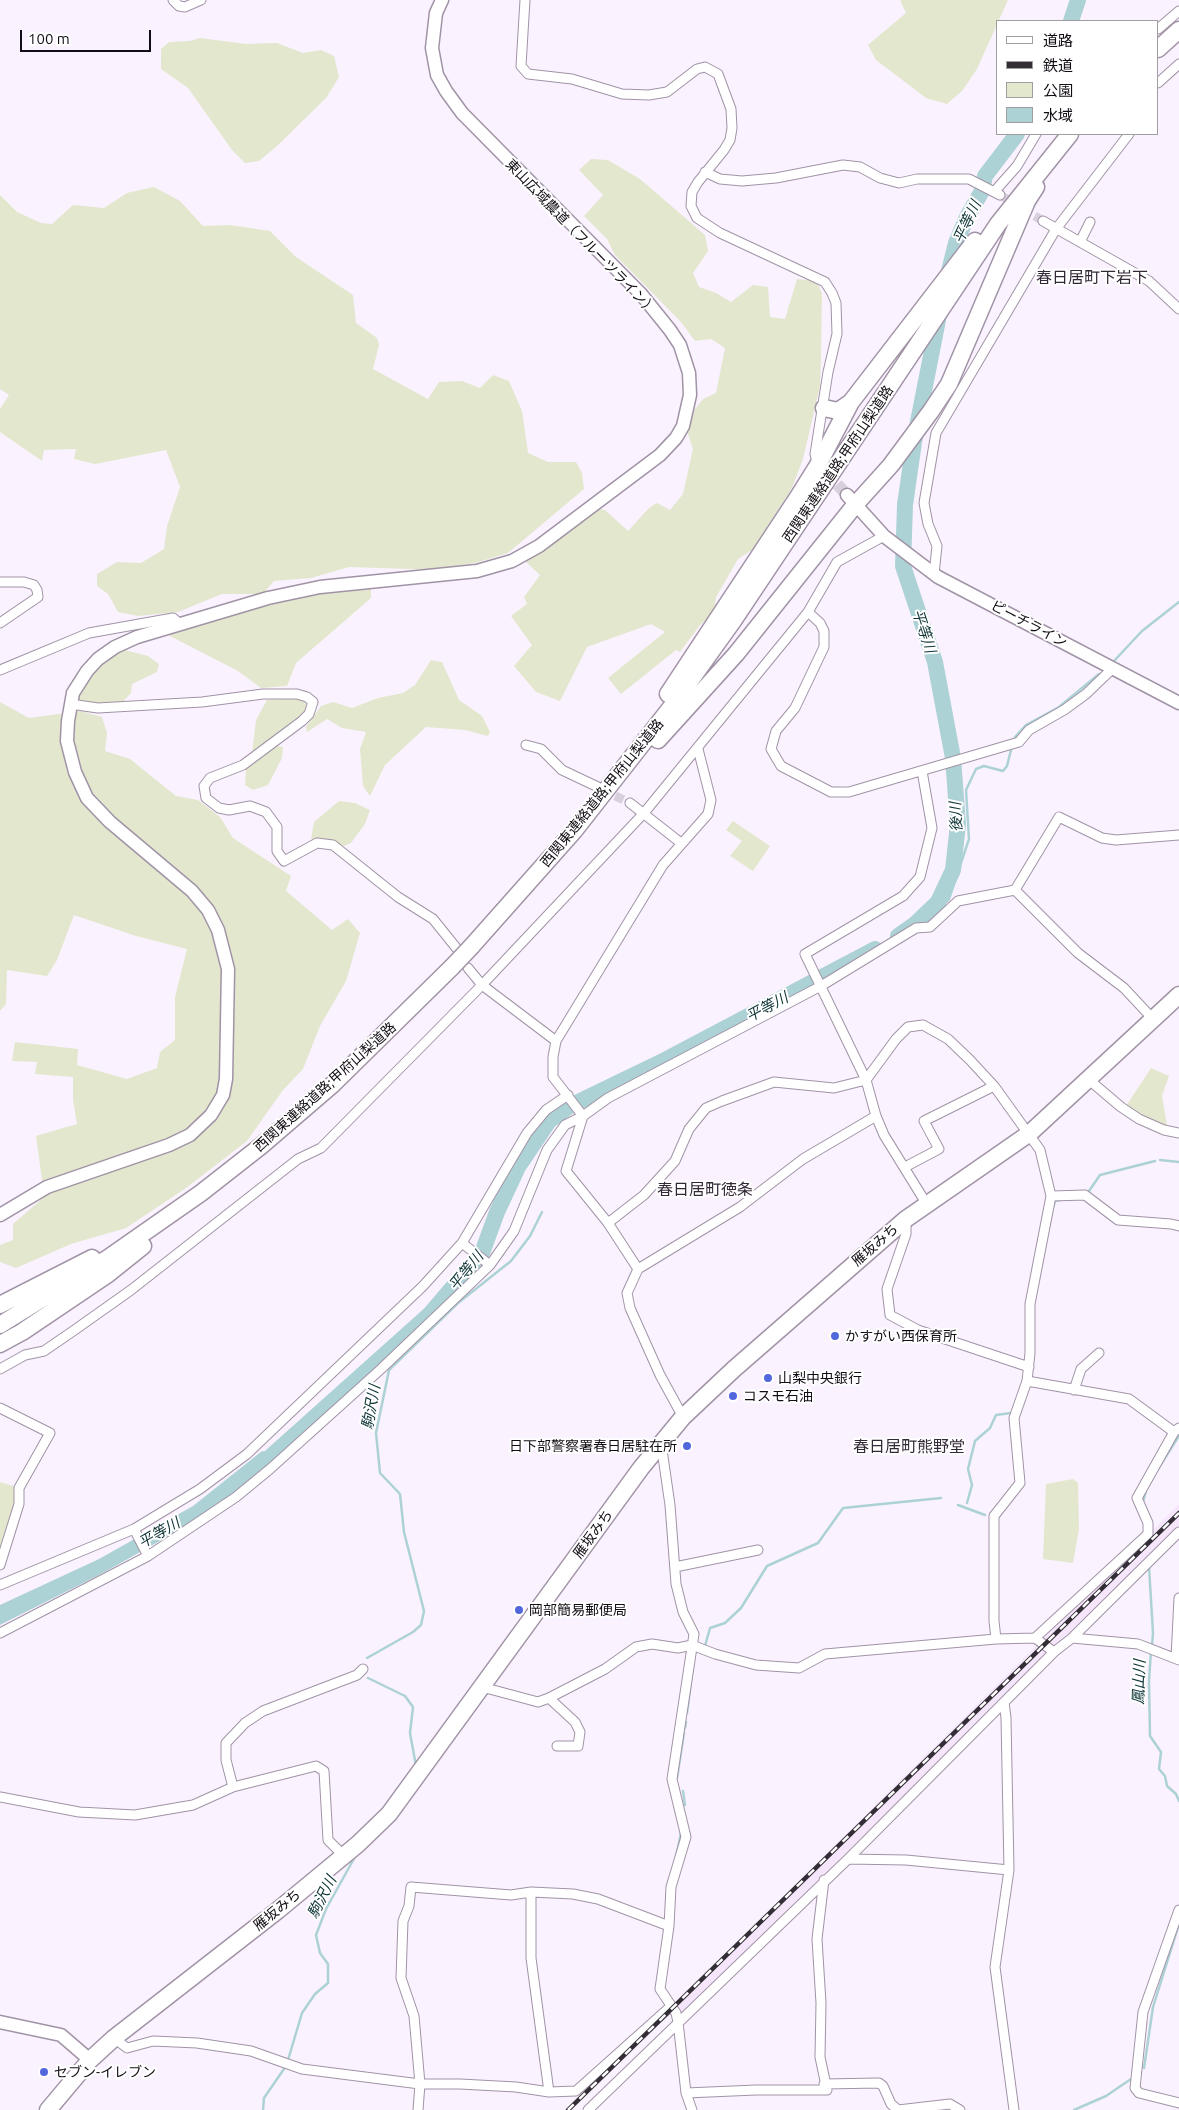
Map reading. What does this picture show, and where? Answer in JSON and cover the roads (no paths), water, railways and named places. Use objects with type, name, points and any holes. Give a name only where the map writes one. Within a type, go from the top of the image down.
[{"type":"highway","points":[[1159,48],[1179,30]]},
{"type":"highway","points":[[574,831],[608,798],[736,654],[851,500],[891,465],[948,384],[1027,201],[1071,135]]},
{"type":"highway","name":"西関東連絡道路;甲府山梨道路","points":[[7,1321],[100,1264],[156,1225],[261,1146],[374,1045],[452,968],[464,949],[574,831],[604,787],[672,706],[733,620],[978,254],[1035,175],[1071,135]]},
{"type":"highway","points":[[604,787],[821,467],[851,402],[981,233],[1035,175]]},
{"type":"highway","points":[[824,408],[838,411],[851,402]]},
{"type":"highway","name":"雁坂みち","points":[[48,2110],[90,2060],[114,2038],[344,1856],[389,1814],[661,1443],[683,1417],[734,1369],[906,1219],[926,1203],[1030,1133],[1179,995]]},
{"type":"highway","points":[[0,1344],[22,1332],[108,1274],[208,1194],[261,1146]]},
{"type":"highway","points":[[2,1304],[156,1225]]},
{"type":"street","points":[[173,0],[179,6],[185,7],[201,0]]},
{"type":"street","name":"東山広域農道（フルーツライン）","points":[[0,1216],[47,1187],[169,1146],[190,1135],[212,1115],[223,1095],[226,1078],[228,969],[218,930],[208,910],[192,891],[110,822],[87,798],[75,772],[67,742],[70,704],[79,682],[98,659],[115,647],[137,637],[268,598],[320,587],[477,572],[512,561],[539,546],[660,455],[676,438],[683,426],[690,395],[689,373],[680,345],[670,330],[641,294],[462,113],[446,91],[438,75],[432,48],[436,13],[442,0]]},
{"type":"street","points":[[525,0],[522,66],[528,74],[572,79],[622,94],[667,92],[697,68],[705,67],[718,74],[731,110],[732,128],[730,140],[692,192],[691,206],[697,218],[720,233],[825,282],[832,293],[836,303],[837,334],[828,372],[824,408],[815,454],[821,467]]},
{"type":"street","points":[[1159,28],[1179,11]]},
{"type":"street","points":[[1159,83],[1179,64]]},
{"type":"street","points":[[706,172],[720,179],[742,181],[776,178],[843,165],[860,167],[880,178],[899,183],[918,179],[969,179],[997,194],[1035,135]]},
{"type":"street","points":[[934,574],[937,546],[928,524],[924,504],[936,433],[1056,229],[1128,135]]},
{"type":"street","points":[[1044,221],[1150,281],[1179,309]]},
{"type":"street","points":[[1080,242],[1090,222]]},
{"type":"street","name":"ピーチライン","points":[[851,500],[884,536],[934,574],[1179,703]]},
{"type":"street","points":[[0,1369],[25,1355],[44,1351],[76,1329],[131,1290],[193,1239],[298,1159],[321,1148],[482,985],[644,813],[808,612],[837,562],[884,536]]},
{"type":"street","points":[[0,582],[24,582],[34,585],[38,597],[0,623]]},
{"type":"street","points":[[808,612],[820,623],[824,631],[824,647],[795,708],[776,731],[771,749],[781,766],[831,792],[843,793],[1018,742],[1029,730],[1064,710],[1086,694],[1113,668]]},
{"type":"street","points":[[0,670],[89,633],[173,618],[180,624]]},
{"type":"street","points":[[70,704],[98,708],[202,702],[263,694],[297,694],[307,697],[313,702],[309,714],[244,765],[210,778],[204,786],[206,798],[219,808],[229,810],[250,806],[266,812],[277,827],[277,851],[284,861],[317,843],[333,845],[398,897],[433,919],[464,949]]},
{"type":"street","points":[[526,745],[541,750],[562,770],[604,787]]},
{"type":"street","points":[[582,1113],[553,1077],[552,1057],[556,1041],[663,865],[708,814],[711,800],[698,749]]},
{"type":"street","points":[[926,1203],[905,1166],[884,1135],[876,1116],[866,1080],[805,954],[902,896],[920,877],[932,828],[927,769]]},
{"type":"street","points":[[630,803],[681,843]]},
{"type":"street","points":[[0,1633],[148,1556],[236,1497],[270,1469],[388,1362],[490,1265],[514,1231],[547,1150],[565,1125],[582,1113],[821,986],[916,928],[930,926],[958,901],[1015,890],[1059,817],[1102,838],[1179,835]]},
{"type":"street","points":[[1015,890],[1078,953],[1124,988],[1153,1020]]},
{"type":"street","points":[[468,968],[482,985],[556,1041]]},
{"type":"street","points":[[608,1223],[644,1195],[675,1161],[689,1129],[706,1108],[748,1090],[774,1082],[834,1088],[866,1080],[896,1039],[908,1027],[923,1025],[948,1039],[994,1086],[1030,1133],[1040,1150],[1051,1196],[1030,1304],[1027,1381],[1014,1418],[1020,1482],[994,1516],[994,1621],[996,1639]]},
{"type":"street","points":[[1088,1079],[1121,1107],[1139,1119],[1164,1130],[1179,1133]]},
{"type":"street","points":[[905,1166],[939,1149],[924,1121],[994,1086]]},
{"type":"street","points":[[0,1584],[134,1529],[200,1489],[247,1454],[423,1286],[462,1243],[526,1133],[546,1110],[568,1094]]},
{"type":"street","points":[[582,1113],[566,1171],[608,1223],[638,1269]]},
{"type":"street","points":[[683,1417],[660,1375],[630,1308],[627,1294],[638,1269],[740,1207],[803,1159],[876,1116]]},
{"type":"street","points":[[1051,1196],[1085,1195],[1118,1220],[1179,1226]]},
{"type":"street","points":[[906,1219],[906,1234],[887,1289],[890,1315],[918,1330],[1029,1367]]},
{"type":"street","points":[[462,1243],[490,1265]]},
{"type":"street","points":[[1074,1390],[1081,1369],[1099,1353]]},
{"type":"street","points":[[1027,1381],[1129,1399],[1176,1430],[1137,1498],[1148,1523],[1148,1534],[1037,1639]]},
{"type":"street","points":[[0,1408],[50,1433],[19,1488],[19,1504],[0,1565]]},
{"type":"street","points":[[661,1443],[669,1497],[676,1584],[683,1612],[694,1634],[672,1778],[686,1838],[671,1886],[669,1926],[660,1989],[676,2014],[686,2093],[692,2110]]},
{"type":"street","points":[[134,1529],[148,1556]]},
{"type":"street","points":[[588,2110],[848,1858],[1054,1652],[1072,1638],[1179,1532]]},
{"type":"street","points":[[675,1567],[758,1550]]},
{"type":"street","points":[[1072,1638],[1138,1644],[1177,1659],[1179,1598]]},
{"type":"street","points":[[482,1687],[538,1702],[605,1669],[636,1646],[652,1644],[678,1648],[692,1646],[756,1664],[799,1668],[825,1654],[996,1639],[1037,1639],[1054,1652]]},
{"type":"street","points":[[233,1787],[226,1760],[226,1743],[245,1723],[262,1711],[358,1675],[363,1669]]},
{"type":"street","points":[[549,1698],[575,1722],[580,1732],[578,1746],[557,1746]]},
{"type":"street","points":[[1004,1702],[1006,1718],[1009,1870],[996,1967],[1014,2110]]},
{"type":"street","points":[[0,1797],[78,1812],[135,1814],[194,1805],[233,1787],[316,1766],[324,1771],[328,1840],[344,1856]]},
{"type":"street","points":[[848,1858],[906,1860],[1009,1870]]},
{"type":"street","points":[[686,2093],[756,2090],[827,2090],[824,2084],[820,2057],[821,2004],[817,1939],[824,1880]]},
{"type":"street","points":[[418,2110],[420,2084],[414,2016],[401,1978],[403,1920],[408,1906],[411,1886],[511,1895],[531,1892],[573,1894],[598,1899],[669,1926]]},
{"type":"street","points":[[531,1892],[531,1958],[549,2092]]},
{"type":"street","points":[[1179,1910],[1143,2012],[1135,2088],[1139,2093],[1179,2103]]},
{"type":"street","points":[[114,2038],[127,2048],[153,2041],[197,2042],[251,2051],[302,2069],[420,2084],[516,2086],[549,2092],[576,2091],[670,2007]]},
{"type":"street","points":[[0,2022],[61,2035],[90,2060]]},
{"type":"street","points":[[824,2084],[879,2083],[883,2086],[891,2104],[898,2110],[950,2104],[960,2110]]},
{"type":"water","points":[[262,1451],[283,1455],[201,1518],[101,1574],[0,1625],[0,1605],[99,1559],[193,1506]]},
{"type":"waterway","name":"平等川","points":[[1071,20],[1078,0]]},
{"type":"waterway","name":"平等川","points":[[947,279],[956,243],[967,217],[982,191],[985,176],[1016,135]]},
{"type":"waterway","name":"平等川","points":[[898,936],[915,924],[938,902],[953,870],[958,824],[953,758],[935,662],[903,566],[905,505],[914,442],[940,310]]},
{"type":"waterway","name":"後川","points":[[1114,661],[1142,631],[1179,602]]},
{"type":"waterway","name":"後川","points":[[1015,737],[1026,725],[1059,707],[1099,674]]},
{"type":"waterway","name":"後川","points":[[919,924],[926,922],[949,899],[969,839],[966,790],[976,769],[984,766],[1003,771],[1007,766],[1011,750]]},
{"type":"waterway","name":"平等川","points":[[259,1467],[430,1314],[482,1253],[497,1212],[518,1167],[549,1121],[568,1107],[661,1062],[875,949]]},
{"type":"waterway","points":[[1160,1160],[1179,1162]]},
{"type":"waterway","points":[[1089,1191],[1100,1175],[1155,1161]]},
{"type":"waterway","points":[[1053,1207],[1055,1201],[1060,1200]]},
{"type":"waterway","name":"駒沢川","points":[[367,1658],[413,1632],[421,1625],[424,1611],[404,1532],[400,1494],[380,1473],[376,1433],[389,1370],[458,1303],[511,1261],[530,1236],[542,1212]]},
{"type":"waterway","points":[[967,1503],[972,1485],[968,1469],[975,1441],[990,1428],[996,1415],[1011,1413]]},
{"type":"waterway","name":"鳳山川","points":[[1158,1469],[1179,1436]]},
{"type":"waterway","name":"鳳山川","points":[[1143,1502],[1146,1491]]},
{"type":"waterway","points":[[705,1646],[710,1628],[725,1623],[741,1608],[767,1566],[818,1543],[843,1508],[941,1498]]},
{"type":"waterway","points":[[958,1505],[985,1515]]},
{"type":"waterway","name":"鳳山川","points":[[1149,1567],[1152,1646]]},
{"type":"waterway","name":"鳳山川","points":[[1151,1651],[1149,1681],[1150,1736],[1161,1752],[1159,1769],[1165,1776],[1167,1786],[1176,1794],[1179,1801]]},
{"type":"waterway","points":[[687,1713],[693,1666]]},
{"type":"waterway","name":"駒沢川","points":[[368,1678],[405,1696],[413,1707],[410,1733],[416,1766]]},
{"type":"waterway","points":[[685,1728],[686,1722]]},
{"type":"waterway","points":[[677,1778],[684,1733]]},
{"type":"waterway","points":[[683,1791],[685,1805]]},
{"type":"waterway","points":[[676,1857],[681,1833]]},
{"type":"waterway","name":"駒沢川","points":[[288,2060],[302,2013],[315,1994],[328,1983],[328,1964],[320,1953],[316,1935],[326,1909],[356,1855]]},
{"type":"waterway","name":"鳳山川","points":[[1144,2068],[1153,2007],[1179,1924]]},
{"type":"waterway","name":"駒沢川","points":[[263,2110],[264,2098],[286,2066]]},
{"type":"waterway","name":"鳳山川","points":[[1074,2110],[1106,2096],[1131,2079]]},
{"type":"tunnel","points":[[1000,195],[1043,221]]},
{"type":"tunnel","points":[[825,471],[847,495]]},
{"type":"tunnel","points":[[603,790],[630,803]]},
{"type":"railway","points":[[568,2110],[1179,1513]]},
{"type":"place","name":"かすがい西保育所","points":[[835,1336]]},
{"type":"place","name":"山梨中央銀行","points":[[768,1378]]},
{"type":"place","name":"コスモ石油","points":[[733,1396]]},
{"type":"place","name":"日下部警察署春日居駐在所","points":[[687,1446]]},
{"type":"place","name":"岡部簡易郵便局","points":[[519,1610]]},
{"type":"place","name":"セブン-イレブン","points":[[44,2072]]},
{"type":"district","name":"春日居町下岩下","points":[[1092,278]]},
{"type":"district","name":"春日居町徳条","points":[[705,1190]]},
{"type":"district","name":"春日居町熊野堂","points":[[909,1447]]}]
